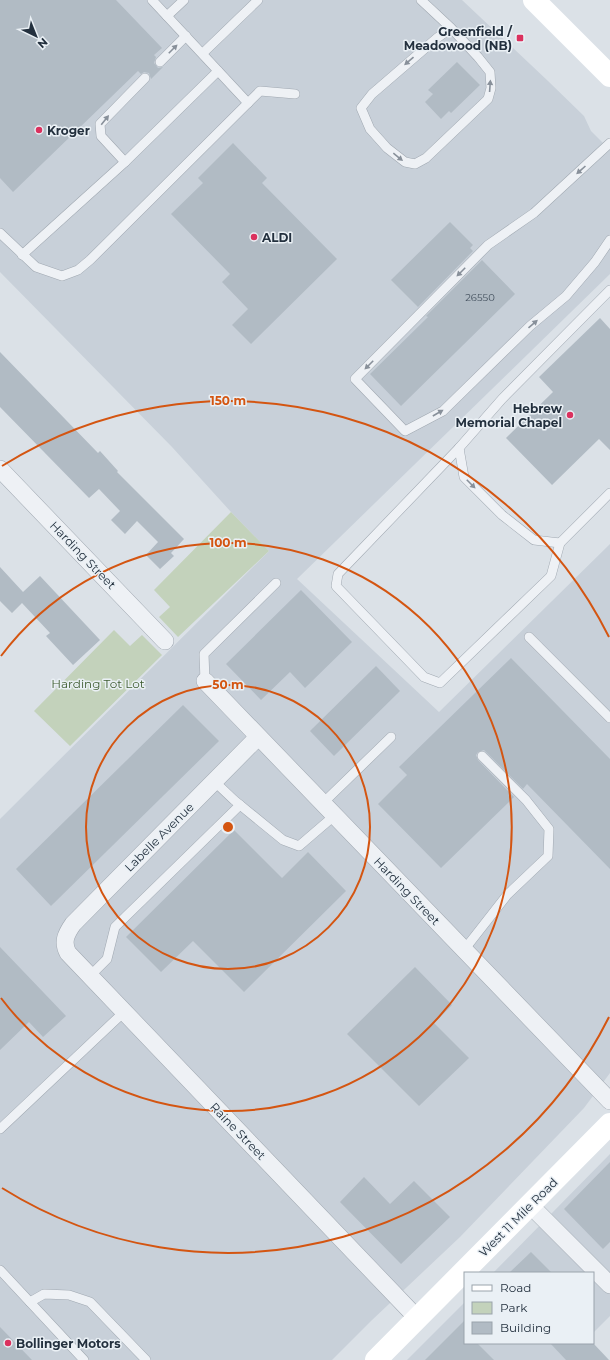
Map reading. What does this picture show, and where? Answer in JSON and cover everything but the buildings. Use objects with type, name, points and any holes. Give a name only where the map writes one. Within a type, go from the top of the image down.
[{"type":"main road","points":[[534,0],[610,76]]},
{"type":"main road","name":"West 11 Mile Road","points":[[376,1360],[610,1124]]},
{"type":"street","name":"Harding Street","points":[[0,469],[165,641]]},
{"type":"street","name":"Harding Street","points":[[205,681],[610,1101]]},
{"type":"street","name":"Labelle Avenue","points":[[64,941],[67,932],[73,924],[258,737]]},
{"type":"street","name":"Raine Street","points":[[64,941],[68,953],[417,1318]]},
{"type":"street","points":[[530,1205],[610,1285]]},
{"type":"lane","points":[[152,0],[248,103]]},
{"type":"lane","points":[[167,16],[184,0]]},
{"type":"lane","points":[[203,53],[258,0]]},
{"type":"lane","points":[[421,0],[451,28],[490,72],[491,88],[488,99],[426,158],[416,164],[404,162],[387,148],[370,129],[361,108],[372,94],[437,38],[451,28]]},
{"type":"lane","points":[[160,62],[186,36]]},
{"type":"lane","points":[[22,255],[125,162],[218,71]]},
{"type":"lane","points":[[125,162],[101,136],[100,124],[144,78]]},
{"type":"lane","points":[[0,233],[36,267],[62,276],[78,270],[90,260],[260,91],[295,94]]},
{"type":"lane","points":[[610,143],[534,213],[488,245],[355,379],[405,431],[424,421],[443,410],[530,326],[566,296],[595,262],[610,240]]},
{"type":"lane","points":[[610,290],[502,399],[459,448],[338,574],[336,586],[424,677],[440,684],[551,576],[560,542],[610,493]]},
{"type":"lane","points":[[459,448],[464,477],[502,515],[534,540],[560,542]]},
{"type":"lane","points":[[205,681],[204,654],[276,583]]},
{"type":"lane","points":[[529,637],[610,718]]},
{"type":"lane","points":[[322,804],[391,737]]},
{"type":"lane","points":[[464,950],[507,895],[548,856],[549,829],[526,800],[482,756]]},
{"type":"lane","points":[[214,781],[240,805],[283,840],[299,846],[334,816]]},
{"type":"lane","points":[[90,976],[107,959],[115,927],[240,805]]},
{"type":"lane","points":[[0,1129],[124,1012]]},
{"type":"lane","points":[[0,1270],[84,1360]]},
{"type":"lane","points":[[30,1302],[44,1294],[69,1295],[90,1302],[146,1360]]},
{"type":"shaded area","points":[[0,0],[462,0],[584,116],[591,131],[610,150],[610,274],[297,579],[439,712],[610,544],[610,1073],[584,1108],[460,1237],[332,1360],[0,1360],[0,819],[269,551],[172,447],[0,272]]},
{"type":"shaded area","points":[[610,1154],[610,1316],[594,1332],[594,1272],[494,1272]]},
{"type":"shaded area","points":[[464,1303],[464,1344],[582,1344],[566,1360],[407,1360]]},
{"type":"green space","points":[[231,512],[269,551],[178,637],[159,617],[170,607],[154,590]]},
{"type":"green space","name":"Harding Tot Lot","points":[[114,630],[130,646],[142,635],[162,655],[70,746],[34,711]]},
{"type":"place","name":"Greenfield / Meadowood (NB)","points":[[520,38]]},
{"type":"place","name":"Kroger","points":[[39,130]]},
{"type":"place","name":"ALDI","points":[[254,237]]},
{"type":"place","name":"Hebrew Memorial Chapel","points":[[570,415]]},
{"type":"place","name":"Bollinger Motors","points":[[8,1343]]}]
